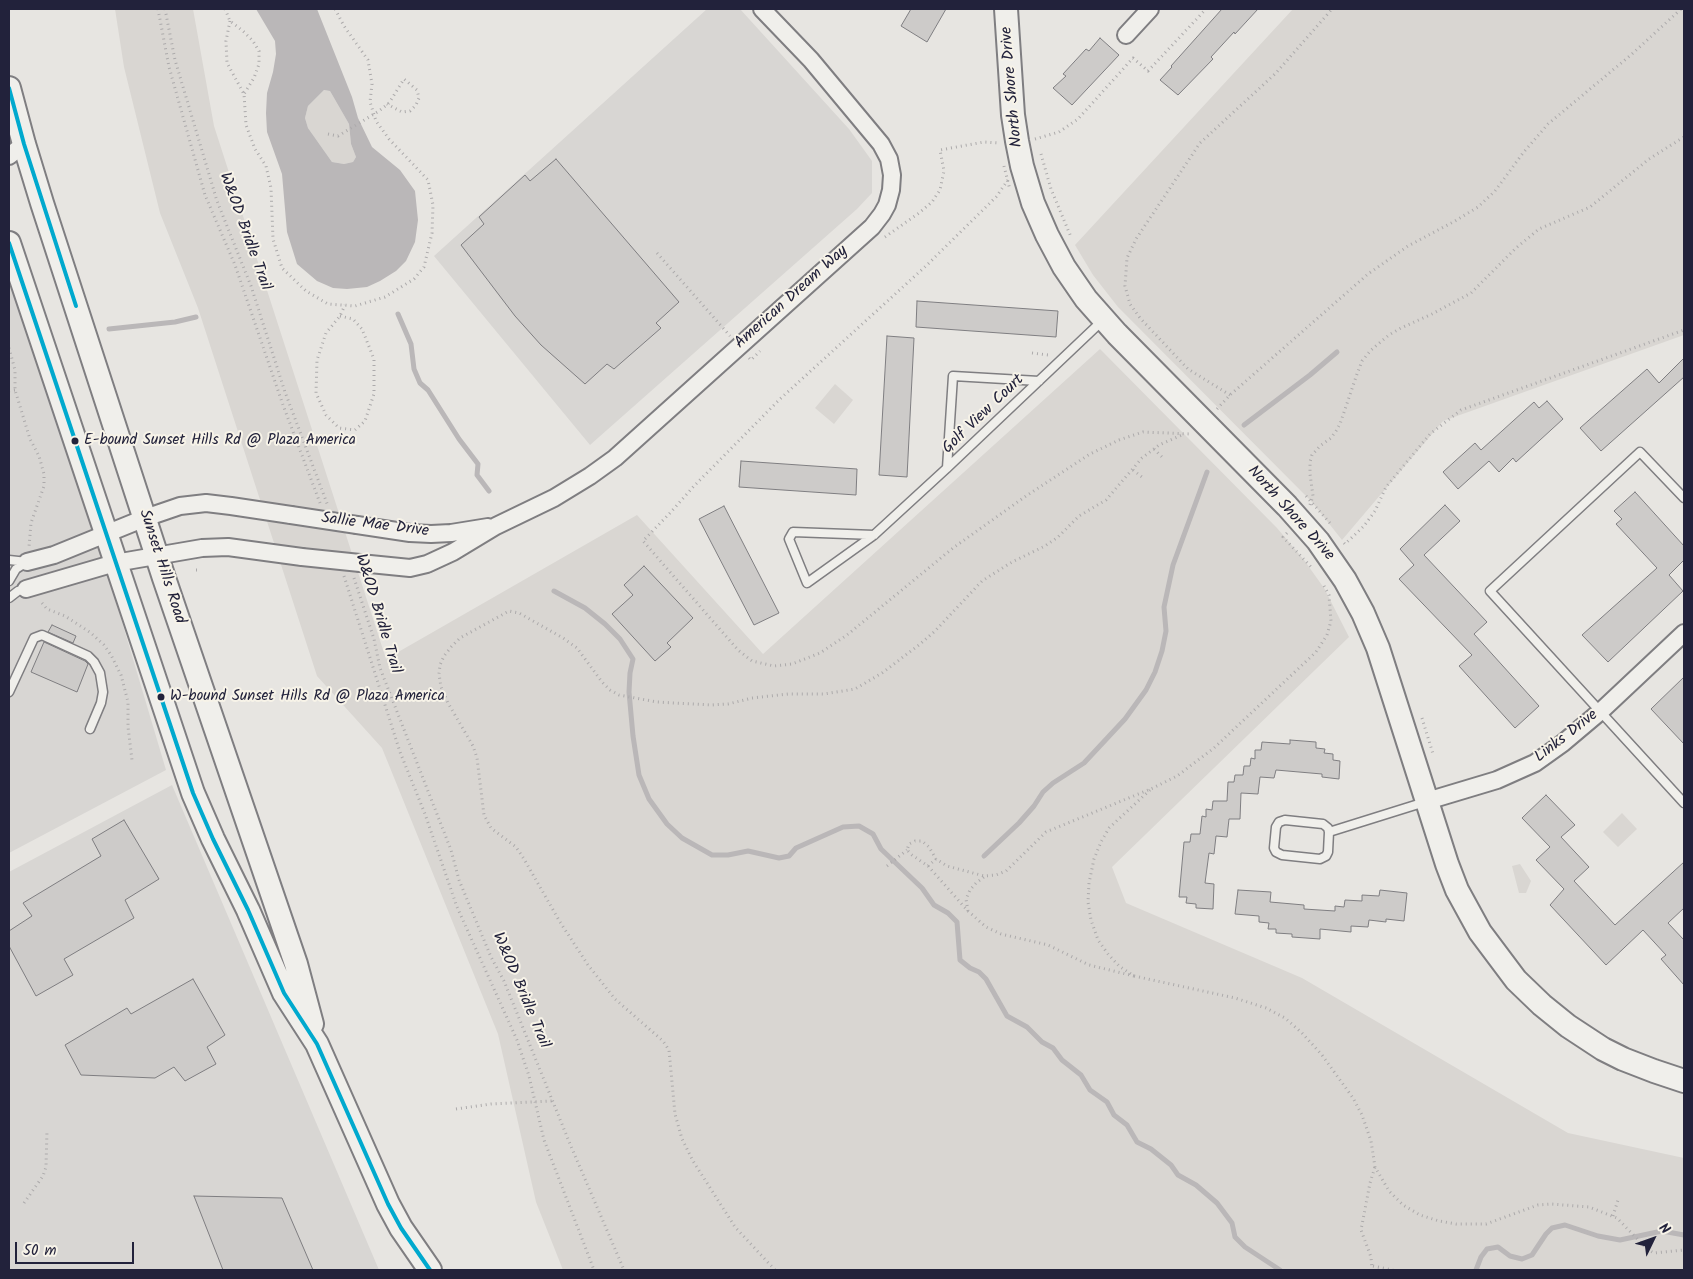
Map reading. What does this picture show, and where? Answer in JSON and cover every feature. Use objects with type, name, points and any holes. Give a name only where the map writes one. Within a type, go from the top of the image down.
[{"type":"main road","name":"North Shore Drive","points":[[1006,9],[1013,115],[1027,140],[1022,166],[1030,193],[1047,235],[1064,267],[1086,299],[1286,506],[1318,542],[1352,592],[1372,634],[1447,864],[1468,912],[1491,949],[1516,980],[1542,1006],[1588,1039],[1637,1065],[1684,1081]]},
{"type":"main road","name":"Sunset Hills Road","points":[[9,88],[14,147],[145,518],[296,964],[317,1044]]},
{"type":"main road","name":"Sunset Hills Road","points":[[9,243],[105,535],[193,793],[248,910],[284,993],[317,1044],[388,1204],[401,1228],[430,1270]]},
{"type":"street","name":"American Dream Way","points":[[496,526],[554,498],[615,458],[872,227],[886,206],[891,190],[892,175],[889,159],[881,144],[811,60],[762,9]]},
{"type":"street","points":[[1126,35],[1150,9]]},
{"type":"street","name":"Sallie Mae Drive","points":[[28,557],[54,555],[145,518],[180,506],[206,504],[231,506],[410,533],[451,533],[496,526]]},
{"type":"street","name":"Sallie Mae Drive","points":[[26,589],[115,563],[202,548],[228,547],[302,557],[357,570],[410,568],[426,564],[453,552],[496,526]]},
{"type":"street","name":"Links Drive","points":[[1427,801],[1497,780],[1528,767],[1553,751],[1601,711],[1684,633]]},
{"type":"lane","name":"Golf View Court","points":[[874,535],[793,532],[789,539],[807,583],[874,535],[1104,319]]},
{"type":"lane","name":"Golf View Court","points":[[947,468],[952,376],[1039,380]]},
{"type":"lane","points":[[1684,498],[1640,452],[1490,591],[1684,803]]},
{"type":"lane","points":[[9,560],[28,557]]},
{"type":"lane","points":[[9,580],[16,569],[28,557]]},
{"type":"lane","points":[[9,585],[26,589]]},
{"type":"lane","points":[[9,598],[18,591],[26,589]]},
{"type":"lane","points":[[9,692],[34,638],[42,634],[88,656],[100,673],[103,692],[101,703],[90,728]]},
{"type":"lane","points":[[1329,832],[1427,801]]},
{"type":"lane","points":[[1285,820],[1323,824],[1328,828],[1329,832],[1328,852],[1326,856],[1320,859],[1282,855],[1276,852],[1274,848],[1276,827],[1279,822],[1285,820]]},
{"type":"path","points":[[158,9],[171,76],[205,195],[235,265],[283,405],[322,509]]},
{"type":"path","name":"W&OD Bridle Trail","points":[[165,9],[175,60],[217,201],[251,286],[285,392],[331,514]]},
{"type":"path","points":[[225,9],[230,21],[253,41],[259,51],[259,64],[244,94]]},
{"type":"path","points":[[230,21],[226,41],[227,63],[244,94],[246,126],[255,148],[266,166],[271,188],[273,239],[282,268],[306,291],[328,304],[355,306],[385,297],[414,279],[424,267],[432,232],[433,205],[428,180],[389,139],[376,121],[370,102],[372,84],[368,60],[344,26],[335,9]]},
{"type":"path","points":[[881,240],[918,214],[932,202],[940,190],[944,171],[940,150],[984,142],[1027,140],[1059,132],[1078,120],[1133,58],[1148,71],[1206,9]]},
{"type":"path","points":[[1230,395],[1188,369],[1140,318],[1130,304],[1125,286],[1127,258],[1136,239],[1200,143],[1276,73],[1332,9]]},
{"type":"path","points":[[1211,401],[1218,408],[1230,395],[1375,268],[1408,246],[1478,207],[1495,191],[1523,152],[1548,124],[1632,54],[1681,9]]},
{"type":"path","points":[[328,134],[338,136],[374,114],[387,104],[404,79],[417,90],[419,98],[416,105],[410,110],[402,112],[387,104]]},
{"type":"path","points":[[1312,502],[1310,462],[1312,454],[1331,438],[1340,424],[1362,361],[1371,350],[1401,328],[1471,293],[1516,248],[1539,229],[1590,207],[1649,159],[1684,137]]},
{"type":"path","points":[[1027,140],[1042,162],[1051,189],[1075,245]]},
{"type":"path","points":[[775,1270],[736,1228],[693,1161],[682,1140],[675,1114],[668,1050],[663,1041],[604,986],[560,922],[516,847],[491,828],[484,815],[474,746],[448,703],[441,687],[440,664],[450,647],[460,638],[509,611],[519,613],[577,648],[602,682],[619,695],[657,702],[711,705],[788,694],[824,694],[855,689],[882,673],[912,651],[935,631],[974,588],[992,574],[1045,546],[1058,537],[1079,516],[1106,500],[1142,458],[1159,444],[1182,434],[1143,432],[1119,440],[1090,454],[1026,496],[953,548],[847,635],[820,653],[792,664],[774,666],[752,661],[738,650],[643,541],[695,485],[780,400],[927,266],[996,196],[1009,178],[1005,168],[1010,190],[1013,198]]},
{"type":"path","points":[[657,253],[751,360],[765,346]]},
{"type":"path","points":[[340,316],[353,320],[362,329],[374,359],[374,394],[365,421],[355,430],[339,428],[326,414],[316,393],[317,360],[326,333],[340,316],[345,305]]},
{"type":"path","points":[[1345,544],[1364,526],[1375,511],[1386,487],[1430,434],[1461,410],[1684,330]]},
{"type":"path","points":[[9,348],[15,370],[14,390],[44,474],[44,486],[31,523],[28,557]]},
{"type":"path","points":[[1032,353],[1048,355],[1055,348]]},
{"type":"path","points":[[9,391],[14,390]]},
{"type":"path","points":[[1154,449],[1162,457]]},
{"type":"path","points":[[1133,470],[1142,477]]},
{"type":"path","points":[[1284,537],[1315,572]]},
{"type":"path","points":[[342,570],[400,752],[425,814],[457,907],[517,1040],[544,1140],[594,1270]]},
{"type":"path","name":"W&OD Bridle Trail","points":[[357,570],[380,668],[451,850],[460,880],[624,1270]]},
{"type":"path","points":[[887,866],[907,850],[909,844],[915,841],[922,841],[929,847],[936,859],[947,866],[984,876],[996,875],[1006,871],[1046,832],[1153,788],[1177,776],[1214,748],[1316,652],[1327,634],[1331,621],[1329,595],[1320,578]]},
{"type":"path","points":[[1134,976],[1119,966],[1098,940],[1091,920],[1088,902],[1089,883],[1094,859],[1109,828],[1153,788]]},
{"type":"path","points":[[907,850],[928,866],[968,911],[986,927],[1001,934],[1048,945],[1089,965],[1235,998],[1266,1008],[1285,1018],[1322,1055],[1353,1098],[1362,1115],[1371,1141],[1375,1167],[1388,1190],[1403,1205],[1420,1215],[1439,1221],[1470,1225],[1502,1220],[1527,1209],[1551,1204],[1589,1207],[1613,1216],[1624,1224],[1647,1249],[1654,1253],[1684,1250]]},
{"type":"path","points":[[928,866],[936,859]]},
{"type":"path","points":[[968,911],[966,899],[970,890],[984,876]]},
{"type":"path","points":[[456,1109],[491,1104],[553,1102]]},
{"type":"path","points":[[24,1203],[43,1176],[46,1167],[48,1130]]},
{"type":"path","points":[[1372,1270],[1371,1256],[1361,1230],[1375,1167]]},
{"type":"path","points":[[1613,1216],[1618,1200]]},
{"type":"path","points":[[1373,1266],[1393,1270]]},
{"type":"shaded area","points":[[115,9],[193,9],[214,126],[386,659],[637,515],[763,654],[1100,349],[1277,528],[1304,560],[1324,588],[1349,637],[1112,867],[1126,903],[1302,978],[1568,1133],[1684,1158],[1684,1270],[563,1270],[536,1202],[498,1034],[382,748],[317,676],[198,308],[160,213],[124,67]]},
{"type":"shaded area","points":[[256,9],[317,9],[352,97],[358,118],[372,147],[400,170],[415,191],[418,220],[415,242],[406,261],[396,271],[367,287],[333,288],[317,281],[297,264],[287,232],[282,174],[267,132],[267,93],[276,54],[275,41]],"holes":[[[324,90],[330,91],[349,124],[351,144],[356,157],[353,162],[344,164],[332,162],[308,128],[305,118],[308,106]]]},
{"type":"shaded area","points":[[707,9],[740,9],[849,129],[872,161],[872,193],[857,209],[590,445],[434,256]]},
{"type":"shaded area","points":[[1293,9],[1684,9],[1684,335],[1443,421],[1342,540],[1312,502],[1118,307],[1093,275],[1075,245]]},
{"type":"shaded area","points":[[324,90],[330,91],[349,124],[351,144],[356,157],[353,162],[344,164],[332,162],[308,128],[305,118],[308,106]]},
{"type":"shaded area","points":[[9,242],[166,770],[9,853]]},
{"type":"shaded area","points":[[835,384],[853,400],[834,424],[815,408]]},
{"type":"shaded area","points":[[172,785],[379,1270],[9,1270],[9,872]]},
{"type":"shaded area","points":[[1622,813],[1637,829],[1618,847],[1603,832]]},
{"type":"shaded area","points":[[1520,864],[1531,881],[1526,893],[1519,893],[1512,866]]},
{"type":"building","points":[[911,9],[946,9],[927,42],[901,26]]},
{"type":"building","points":[[1222,9],[1258,9],[1235,34],[1234,32],[1211,57],[1213,59],[1178,95],[1160,80]]},
{"type":"building","points":[[1100,38],[1119,55],[1072,105],[1053,88],[1066,76],[1063,74],[1086,49],[1089,51]]},
{"type":"building","points":[[556,159],[679,302],[656,323],[661,328],[614,369],[607,364],[585,384],[541,345],[515,316],[461,245],[484,224],[479,217],[525,175],[530,181]]},
{"type":"building","points":[[917,301],[1058,311],[1056,337],[916,327]]},
{"type":"building","points":[[887,336],[914,338],[907,477],[879,475]]},
{"type":"building","points":[[1684,358],[1684,377],[1601,451],[1580,428],[1647,369],[1659,383]]},
{"type":"building","points":[[1547,401],[1563,419],[1516,462],[1513,458],[1499,472],[1489,461],[1458,489],[1443,472],[1475,443],[1481,450],[1534,402],[1539,408]]},
{"type":"building","points":[[741,461],[857,469],[856,495],[739,487]]},
{"type":"building","points":[[1635,492],[1684,546],[1684,560],[1669,575],[1683,591],[1608,662],[1582,635],[1657,568],[1616,524],[1622,519],[1614,511]]},
{"type":"building","points":[[1445,505],[1460,521],[1424,555],[1487,622],[1474,634],[1539,706],[1515,728],[1459,666],[1472,655],[1399,579],[1414,565],[1400,549]]},
{"type":"building","points":[[724,506],[779,613],[754,625],[699,519]]},
{"type":"building","points":[[644,566],[693,618],[667,643],[671,647],[655,661],[612,614],[633,595],[624,585]]},
{"type":"building","points":[[52,625],[76,636],[73,643],[48,632]]},
{"type":"building","points":[[44,642],[88,664],[77,692],[31,672]]},
{"type":"building","points":[[1684,677],[1684,744],[1651,709]]},
{"type":"building","points":[[1290,740],[1316,742],[1316,748],[1325,749],[1324,753],[1333,754],[1333,760],[1340,761],[1339,779],[1322,777],[1322,774],[1276,770],[1274,778],[1260,777],[1258,794],[1241,793],[1240,819],[1229,819],[1227,837],[1216,836],[1214,854],[1209,853],[1205,883],[1214,884],[1213,909],[1196,908],[1196,904],[1186,903],[1187,897],[1179,897],[1184,842],[1190,842],[1191,834],[1200,834],[1202,816],[1206,817],[1206,809],[1212,810],[1213,801],[1227,801],[1228,782],[1234,782],[1235,775],[1243,775],[1244,766],[1250,766],[1251,758],[1255,759],[1255,750],[1261,750],[1262,742],[1290,744]]},
{"type":"building","points":[[1546,795],[1575,825],[1561,837],[1589,867],[1574,881],[1615,925],[1684,862],[1684,908],[1668,923],[1684,940],[1684,985],[1661,959],[1666,955],[1643,930],[1606,965],[1550,905],[1564,889],[1536,860],[1550,847],[1522,818]]},
{"type":"building","points":[[124,820],[159,879],[125,900],[134,918],[64,959],[73,975],[36,996],[9,946],[9,931],[32,916],[23,903],[101,856],[92,839]]},
{"type":"building","points":[[1238,890],[1271,892],[1270,902],[1304,905],[1304,909],[1335,911],[1335,906],[1344,907],[1345,900],[1362,901],[1362,895],[1379,896],[1380,890],[1407,893],[1404,921],[1386,919],[1386,922],[1369,920],[1368,927],[1351,926],[1351,932],[1320,929],[1320,939],[1292,937],[1292,934],[1276,933],[1276,929],[1268,929],[1269,923],[1259,922],[1259,916],[1235,914]]},
{"type":"building","points":[[193,979],[225,1035],[207,1047],[216,1064],[185,1081],[174,1067],[155,1078],[81,1075],[65,1045],[127,1008],[131,1014]]},
{"type":"building","points":[[194,1196],[282,1198],[313,1270],[223,1270]]},
{"type":"waterway","points":[[398,314],[411,344],[414,369],[420,383],[428,390],[459,439],[478,464],[477,475],[489,491]]},
{"type":"waterway","points":[[109,329],[175,322],[196,317]]},
{"type":"waterway","points":[[1244,425],[1337,352]]},
{"type":"waterway","points":[[984,856],[1019,823],[1043,792],[1053,783],[1084,763],[1125,719],[1146,690],[1162,651],[1166,631],[1164,607],[1173,565],[1207,472]]},
{"type":"waterway","points":[[554,591],[585,608],[605,624],[620,639],[633,659],[629,692],[639,775],[649,799],[667,824],[682,838],[712,855],[728,855],[748,851],[779,858],[789,856],[796,848],[843,827],[859,826],[873,834],[881,849],[922,888],[934,905],[948,913],[957,922],[960,960],[979,972],[986,979],[1007,1016],[1027,1027],[1042,1042],[1053,1048],[1062,1060],[1081,1075],[1090,1090],[1107,1102],[1114,1115],[1127,1125],[1137,1142],[1151,1149],[1171,1165],[1178,1175],[1196,1185],[1217,1203],[1232,1223],[1235,1237],[1245,1247],[1280,1270]]},
{"type":"waterway","points":[[1476,1270],[1481,1257],[1487,1249],[1498,1247],[1510,1256],[1522,1259],[1532,1255],[1552,1228],[1565,1225],[1598,1236],[1620,1240],[1662,1231],[1684,1235]]},
{"type":"transit line","points":[[9,88],[24,144],[76,306]]},
{"type":"transit line","points":[[9,243],[193,793],[248,910],[284,993],[317,1044],[388,1204],[401,1228],[430,1270]]},
{"type":"place","name":"E-bound Sunset Hills Rd @ Plaza America","points":[[75,441]]},
{"type":"place","name":"W-bound Sunset Hills Rd @ Plaza America","points":[[161,697]]}]
